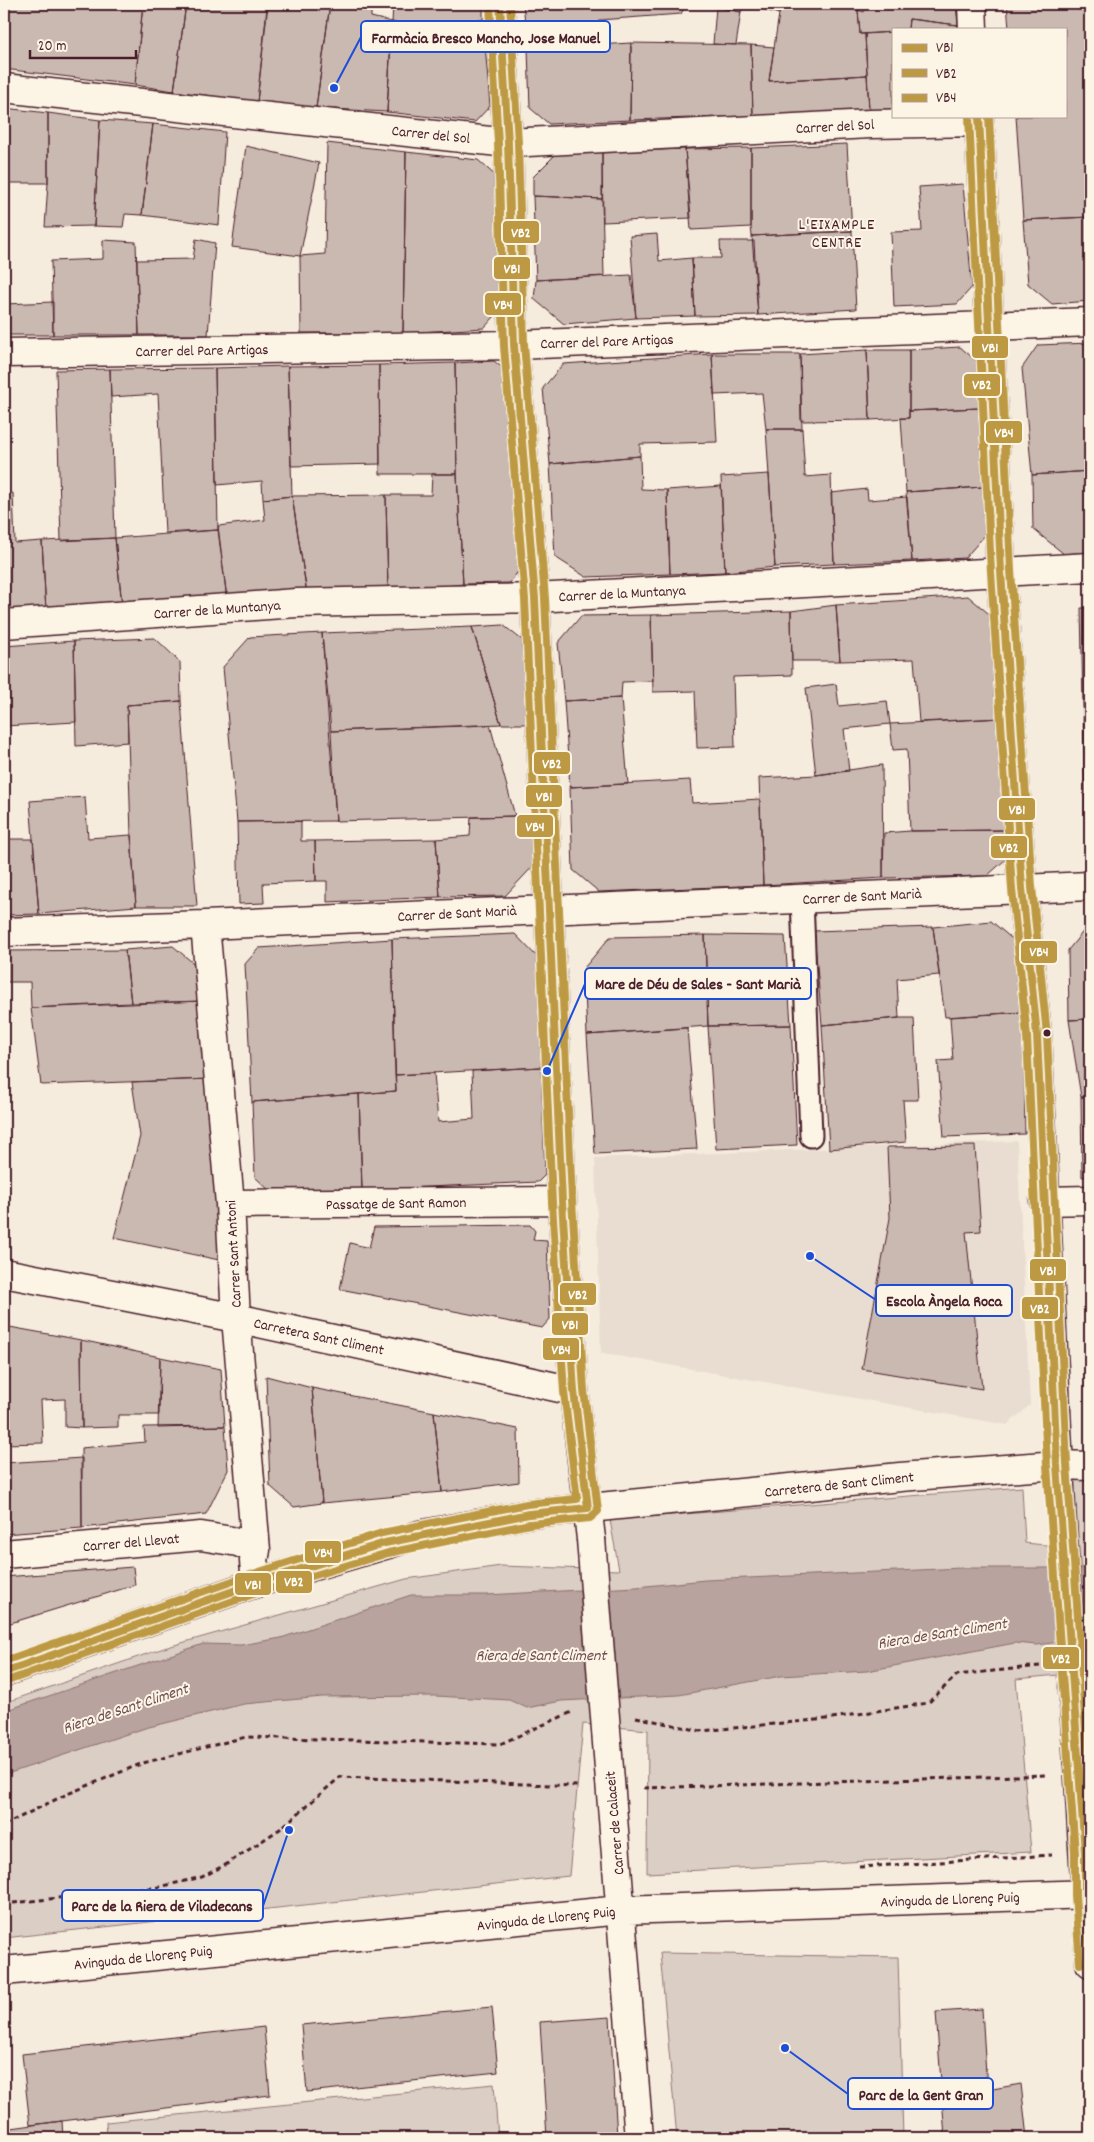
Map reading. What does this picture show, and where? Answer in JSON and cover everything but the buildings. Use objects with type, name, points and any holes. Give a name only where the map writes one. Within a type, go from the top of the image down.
[{"type":"street","name":"Carrer de Calaceit","points":[[500,4],[508,142],[514,345],[535,598],[562,1201],[574,1392],[591,1539],[598,1783],[621,1910],[639,2138]]},
{"type":"street","points":[[972,4],[973,28]]},
{"type":"street","name":"Carrer del Sol","points":[[4,88],[508,142],[979,119]]},
{"type":"street","points":[[979,119],[1001,571],[1022,888],[1037,1035],[1058,1465],[1088,1894],[1090,1963]]},
{"type":"street","name":"Carrer del Pare Artigas","points":[[4,353],[514,345],[1090,322]]},
{"type":"street","name":"Carrer de la Muntanya","points":[[4,624],[296,603],[535,598],[1090,567]]},
{"type":"street","name":"Carrer de Sant Marià","points":[[4,932],[205,925],[1090,886]]},
{"type":"street","name":"Carrer Sant Antoni","points":[[205,925],[230,1204],[236,1318],[256,1550],[254,1561],[256,1583]]},
{"type":"street","points":[[1044,1201],[1090,1200]]},
{"type":"street","name":"Passatge de Sant Ramon","points":[[230,1204],[562,1201]]},
{"type":"street","name":"Carretera Sant Climent","points":[[4,1273],[236,1318],[574,1392]]},
{"type":"street","name":"Carretera de Sant Climent","points":[[4,1672],[256,1583],[419,1535],[529,1514],[900,1477],[1058,1465],[1090,1466]]},
{"type":"street","name":"Carrer del Llevat","points":[[4,1554],[201,1536],[238,1542],[256,1550]]},
{"type":"street","name":"Avinguda de Llorenç Puig","points":[[4,1971],[621,1910],[1088,1894]]},
{"type":"lane","points":[[802,898],[811,1136]]},
{"type":"path","points":[[634,1717],[701,1732],[826,1719],[928,1703],[957,1675],[1043,1666]]},
{"type":"path","points":[[4,1825],[65,1795],[143,1763],[246,1737],[500,1744],[577,1710]]},
{"type":"path","points":[[636,1788],[1079,1769]]},
{"type":"path","points":[[4,1904],[158,1887],[202,1877],[227,1864],[280,1829],[340,1777],[598,1783]]},
{"type":"shaded area","points":[[1017,1141],[1030,1405],[1007,1425],[601,1353],[595,1158]]},
{"type":"shaded area","points":[[1070,1480],[1090,1481],[1090,1672],[1016,1679],[1031,1852],[647,1873],[648,1730],[583,1724],[569,1876],[4,1938],[4,1703],[164,1648],[406,1579],[501,1566],[619,1570],[610,1520],[1022,1487],[1025,1543],[1075,1548]]},
{"type":"shaded area","points":[[660,1953],[898,1957],[903,2138],[677,2138]]},
{"type":"shaded area","points":[[494,2084],[498,2138],[107,2138],[106,2122]]},
{"type":"water","name":"Riera de Sant Climent","points":[[961,1568],[1090,1568],[1090,1638],[1037,1645],[1015,1643],[867,1671],[781,1676],[679,1695],[561,1701],[527,1708],[509,1700],[435,1696],[323,1697],[244,1704],[145,1728],[4,1775],[4,1711],[203,1644],[241,1645],[281,1638],[411,1595],[486,1595],[636,1587],[705,1580]]},
{"type":"transit line","name":"VB1","points":[[4,1672],[256,1583],[385,1543],[529,1514],[588,1508],[574,1391],[562,1201],[535,598],[514,345],[508,143],[500,4]]},
{"type":"transit line","name":"VB2","points":[[7,1681],[259,1592],[388,1553],[530,1524],[590,1518],[598,1511],[584,1390],[572,1200],[545,598],[524,344],[518,143],[510,4]]},
{"type":"transit line","name":"VB4","points":[[4,1661],[253,1574],[382,1533],[527,1504],[577,1499],[564,1392],[552,1202],[525,599],[504,346],[498,143],[490,5]]},
{"type":"transit line","name":"VB2","points":[[969,118],[991,572],[1012,889],[1027,1036],[1047,1465],[1075,1853],[1075,1895],[1080,1964]]},
{"type":"transit line","name":"VB1","points":[[979,118],[1001,571],[1022,888],[1037,1035],[1057,1465],[1085,1853],[1085,1894],[1090,1963]]},
{"type":"transit line","name":"VB4","points":[[989,118],[1011,570],[1032,887],[1047,1035],[1067,1464],[1090,1787]]},
{"type":"place","name":"Farmàcia Bresco Mancho, Jose Manuel","points":[[334,88]]},
{"type":"place","name":"Mare de Déu de Sales - Sant Marià","points":[[547,1071]]},
{"type":"place","name":"Escola Àngela Roca","points":[[810,1256]]},
{"type":"place","name":"Parc de la Riera de Viladecans","points":[[289,1830]]},
{"type":"place","name":"Parc de la Gent Gran","points":[[785,2048]]},
{"type":"district","name":"L'EIXAMPLE CENTRE","points":[[837,232]]}]
